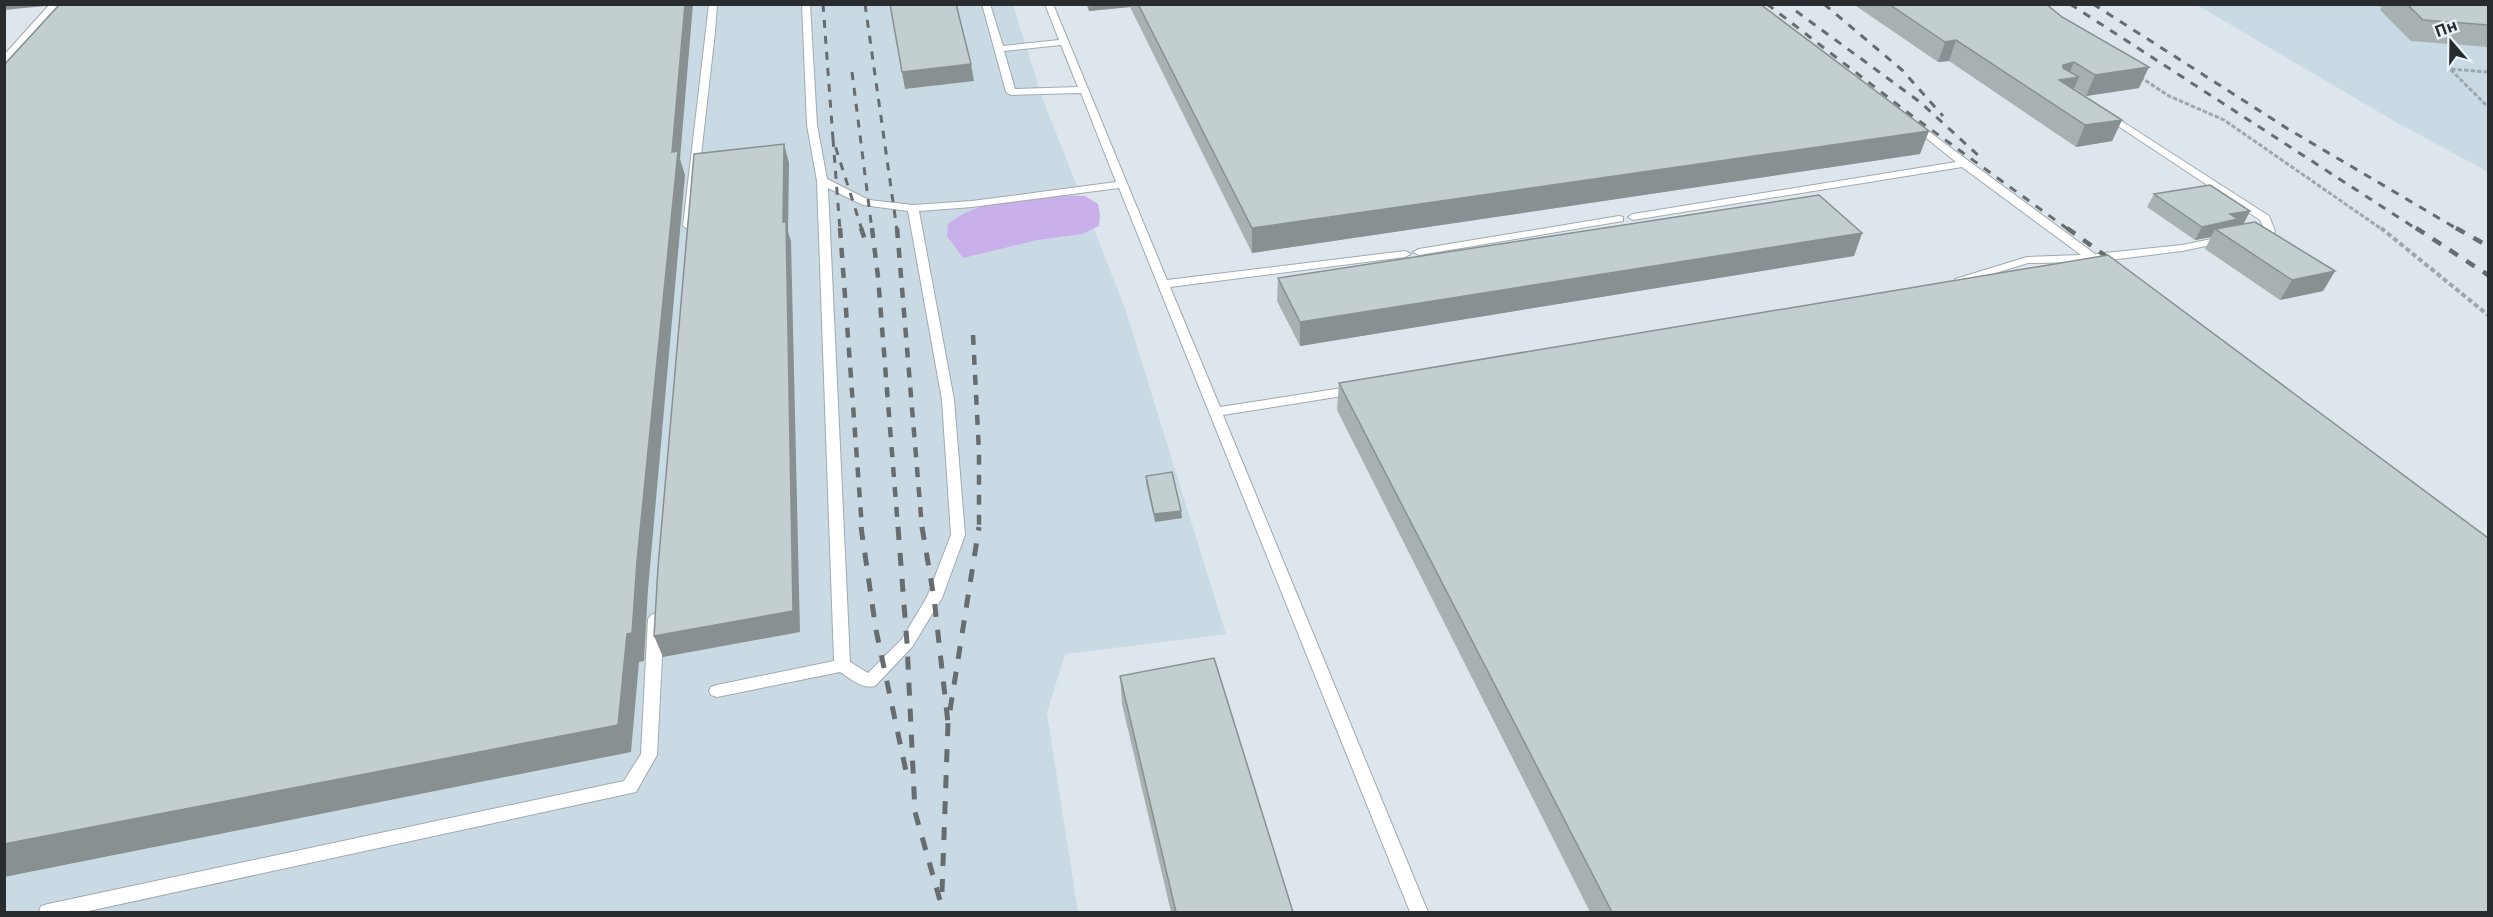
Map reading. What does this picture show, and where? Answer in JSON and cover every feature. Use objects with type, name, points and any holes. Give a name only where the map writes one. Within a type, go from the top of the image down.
[{"type":"lane","points":[[4,60],[55,4]]},
{"type":"lane","points":[[687,245],[693,168],[711,45],[712,4]]},
{"type":"lane","points":[[807,4],[812,125],[822,182],[842,665]]},
{"type":"lane","points":[[986,4],[1011,92],[1084,90]]},
{"type":"lane","points":[[1048,4],[1419,912]]},
{"type":"lane","points":[[2375,4],[2411,6]]},
{"type":"lane","points":[[999,49],[1064,42]]},
{"type":"lane","points":[[1946,284],[2027,260],[2092,258],[2182,248],[2270,231],[2265,218],[2100,110]]},
{"type":"lane","points":[[1904,116],[1964,164],[2110,272]]},
{"type":"lane","points":[[1633,217],[1964,164]]},
{"type":"lane","points":[[822,182],[867,203],[913,208],[972,204],[1122,184]]},
{"type":"lane","points":[[717,691],[842,665],[868,682],[908,643],[934,598],[958,535],[948,400],[913,208]]},
{"type":"lane","points":[[1419,252],[1619,219]]},
{"type":"lane","points":[[1163,284],[1405,254]]},
{"type":"lane","points":[[1215,412],[1364,388]]},
{"type":"lane","points":[[48,912],[630,787],[649,755],[657,601]]},
{"type":"path","points":[[2488,72],[2450,69],[2488,107]]},
{"type":"path","points":[[2139,76],[2169,96],[2224,120],[2386,232],[2488,315]]},
{"type":"shaded area","points":[[55,5],[1013,5],[1042,97],[1126,311],[1226,634],[1065,654],[1047,713],[1078,912],[5,912],[5,61]]},
{"type":"shaded area","points":[[2197,5],[2488,5],[2488,172],[2394,121]]},
{"type":"shaded area","points":[[1085,196],[1098,204],[1099,226],[1082,234],[1038,240],[963,258],[947,236],[948,224],[974,209],[1003,201]]},
{"type":"building","points":[[60,4],[685,4],[672,152],[678,151],[637,561],[632,633],[627,634],[618,725],[4,844],[4,65]]},
{"type":"building","points":[[890,4],[956,4],[971,64],[902,72]]},
{"type":"building","points":[[1138,4],[1760,4],[1929,131],[1252,228]]},
{"type":"building","points":[[1889,4],[2046,4],[2062,17],[2149,67],[2095,75],[2074,62],[2063,65],[2063,68],[2079,77],[2059,80],[2122,120],[2085,125],[1956,40],[1945,42]]},
{"type":"building","points":[[2407,4],[2488,4],[2488,25],[2423,20]]},
{"type":"building","points":[[784,144],[783,222],[786,222],[793,611],[654,636],[694,154]]},
{"type":"building","points":[[2210,185],[2250,211],[2230,214],[2238,219],[2202,227],[2154,194]]},
{"type":"building","points":[[1819,195],[1862,233],[1300,322],[1278,278]]},
{"type":"building","points":[[2255,222],[2335,271],[2292,280],[2215,229]]},
{"type":"building","points":[[2108,255],[2488,538],[2488,912],[1612,912],[1339,383]]},
{"type":"building","points":[[1172,472],[1181,511],[1154,514],[1146,476]]},
{"type":"building","points":[[1214,658],[1293,912],[1176,912],[1120,676]]},
{"type":"railway","points":[[823,4],[833,139]]},
{"type":"railway","points":[[865,4],[897,230]]},
{"type":"railway","points":[[1767,4],[1911,115],[2069,230]]},
{"type":"railway","points":[[1824,4],[1902,70],[1943,116]]},
{"type":"railway","points":[[2070,4],[2418,230]]},
{"type":"railway","points":[[2093,4],[2288,129],[2459,230]]},
{"type":"railway","points":[[1796,11],[1920,102],[1980,157]]},
{"type":"railway","points":[[852,72],[872,230]]},
{"type":"railway","points":[[833,139],[862,230]]},
{"type":"railway","points":[[833,139],[840,230]]},
{"type":"railway","points":[[840,228],[862,528]]},
{"type":"railway","points":[[861,228],[867,246]]},
{"type":"railway","points":[[872,228],[898,528]]},
{"type":"railway","points":[[897,228],[922,528]]},
{"type":"railway","points":[[2067,228],[2118,265]]},
{"type":"railway","points":[[2416,228],[2488,275]]},
{"type":"railway","points":[[2456,228],[2488,246]]},
{"type":"railway","points":[[973,335],[979,452],[979,527]]},
{"type":"railway","points":[[861,527],[876,630],[907,776]]},
{"type":"railway","points":[[898,527],[907,643],[915,812],[941,904]]},
{"type":"railway","points":[[922,527],[934,598],[948,723]]},
{"type":"railway","points":[[948,723],[979,527]]},
{"type":"railway","points":[[942,892],[948,723]]}]
